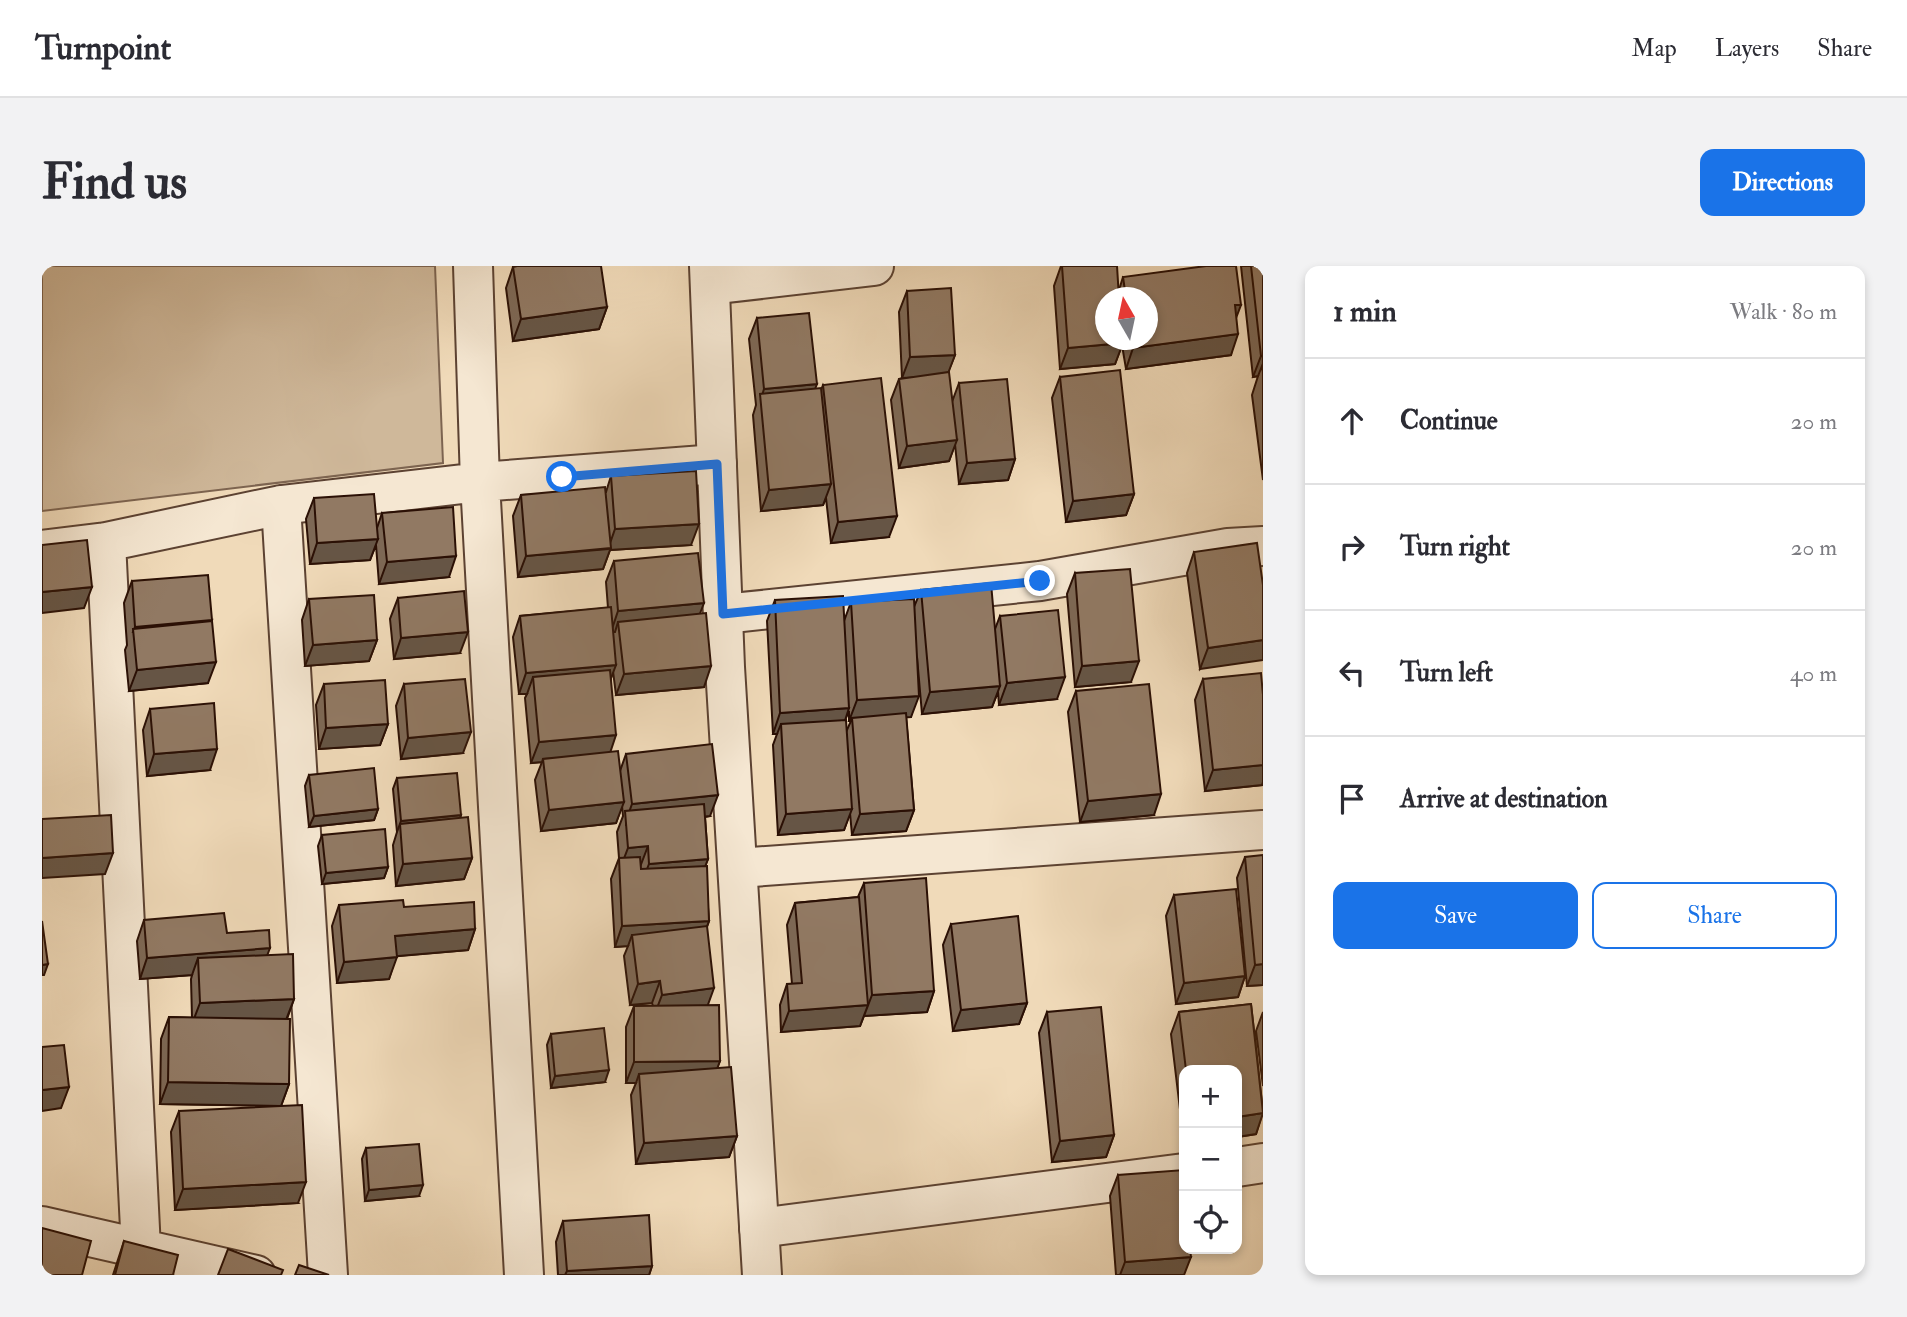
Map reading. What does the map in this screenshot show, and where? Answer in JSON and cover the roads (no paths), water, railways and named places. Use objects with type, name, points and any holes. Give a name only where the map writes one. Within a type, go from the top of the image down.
[{"type":"street","points":[[473,266],[480,482],[524,1275]]},
{"type":"street","points":[[762,1275],[723,614],[709,275],[874,266]]},
{"type":"street","points":[[42,550],[106,542],[281,505],[480,482],[717,464]]},
{"type":"street","points":[[281,505],[328,1275]]},
{"type":"street","points":[[106,542],[141,1248]]},
{"type":"street","points":[[723,614],[1040,581],[1228,548],[1263,546]]},
{"type":"street","points":[[738,867],[1263,830]]},
{"type":"street","points":[[1242,1166],[1263,1163]]},
{"type":"street","points":[[760,1228],[1179,1175]]},
{"type":"street","points":[[42,1226],[256,1275]]}]
